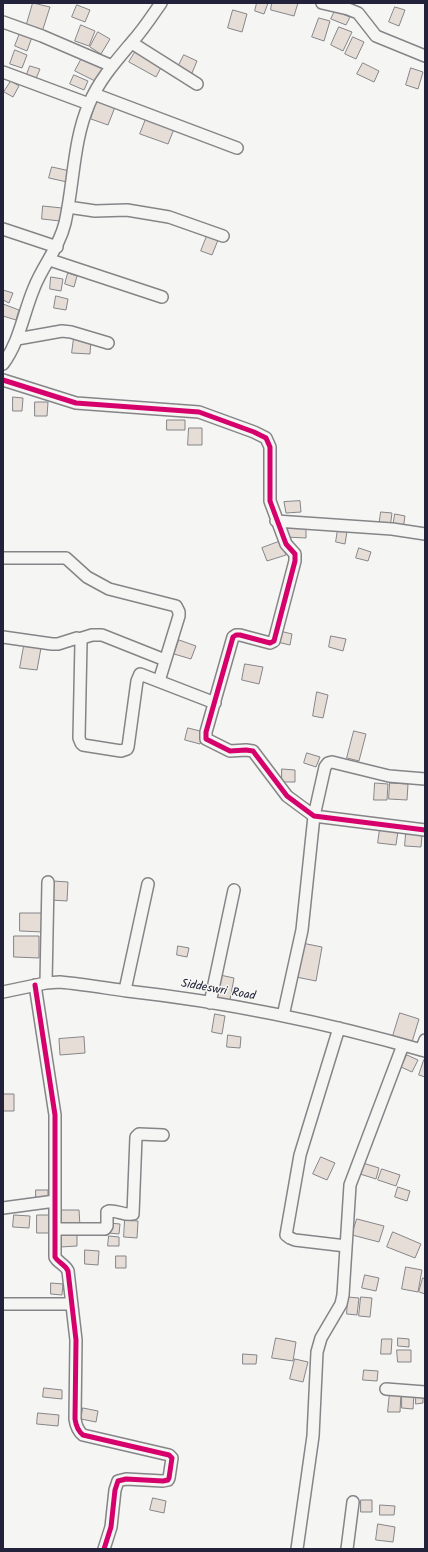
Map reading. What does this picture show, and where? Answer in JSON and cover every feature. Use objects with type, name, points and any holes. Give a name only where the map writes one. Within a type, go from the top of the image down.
[{"type":"street","points":[[3,364],[13,350],[34,287],[50,260],[64,228],[76,152],[82,124],[89,104],[112,66],[161,3]]},
{"type":"street","points":[[322,3],[358,14],[376,36],[425,56]]},
{"type":"street","points":[[3,22],[42,36],[112,66]]},
{"type":"street","points":[[132,42],[197,84]]},
{"type":"street","points":[[3,72],[89,104]]},
{"type":"street","points":[[94,94],[237,148]]},
{"type":"street","points":[[68,207],[95,211],[127,210],[169,217],[222,236]]},
{"type":"street","points":[[3,229],[56,247]]},
{"type":"street","points":[[50,260],[162,297]]},
{"type":"street","points":[[17,339],[62,331],[71,332],[108,343]]},
{"type":"street","points":[[3,380],[76,403],[199,412],[254,432],[266,438],[270,446],[269,495],[276,521],[286,544],[295,557],[287,595],[274,641],[270,643],[240,635],[234,636],[206,732],[206,739],[230,751],[253,751],[287,796],[314,816],[425,830]]},
{"type":"street","points":[[276,521],[425,534]]},
{"type":"street","points":[[3,558],[66,558],[87,577],[109,589],[176,606],[179,616],[159,681]]},
{"type":"street","points":[[3,637],[56,644],[92,635],[102,635],[166,660]]},
{"type":"street","points":[[79,639],[81,642],[79,738],[81,743],[84,745],[121,751],[127,749],[138,676],[142,674],[215,703]]},
{"type":"street","points":[[283,1016],[302,930],[314,816],[324,771],[328,763],[332,762],[396,777],[425,779]]},
{"type":"street","points":[[48,882],[40,984],[55,1115],[55,1257],[56,1260],[67,1267],[76,1340],[75,1419],[79,1432],[84,1435],[169,1455],[172,1458],[169,1478],[165,1481],[126,1479],[118,1481],[115,1490],[111,1527],[104,1549]]},
{"type":"street","points":[[125,990],[148,884]]},
{"type":"street","points":[[210,1003],[234,890]]},
{"type":"street","name":"Siddeswri Road","points":[[3,992],[40,984],[75,983],[158,994],[283,1016],[339,1028],[403,1045],[424,1047]]},
{"type":"street","points":[[339,1028],[300,1155],[286,1235],[295,1240],[346,1246]]},
{"type":"street","points":[[297,1549],[314,1436],[317,1352],[322,1338],[342,1300],[350,1185],[403,1045]]},
{"type":"street","points":[[55,1229],[105,1229],[107,1212],[111,1210],[129,1215],[133,1214],[136,1137],[139,1134],[163,1135]]},
{"type":"street","points":[[3,1208],[55,1201]]},
{"type":"street","points":[[3,1304],[72,1304]]},
{"type":"street","points":[[386,1389],[425,1392]]},
{"type":"street","points":[[347,1549],[353,1502]]},
{"type":"building","points":[[33,3],[50,7],[42,32],[26,27]]},
{"type":"building","points":[[257,3],[268,3],[264,14],[255,11]]},
{"type":"building","points":[[272,3],[298,3],[294,16],[271,10]]},
{"type":"building","points":[[77,5],[90,10],[85,22],[72,17]]},
{"type":"building","points":[[395,7],[405,10],[399,26],[389,22]]},
{"type":"building","points":[[233,10],[247,14],[242,32],[228,28]]},
{"type":"building","points":[[335,11],[350,17],[346,25],[331,19]]},
{"type":"building","points":[[319,18],[330,21],[324,41],[312,37]]},
{"type":"building","points":[[81,25],[95,31],[89,46],[75,41]]},
{"type":"building","points":[[339,27],[352,32],[343,51],[331,45]]},
{"type":"building","points":[[98,32],[110,39],[101,54],[90,47]]},
{"type":"building","points":[[20,33],[32,37],[27,51],[15,46]]},
{"type":"building","points":[[353,37],[364,42],[356,59],[345,54]]},
{"type":"building","points":[[137,49],[163,64],[156,77],[129,62]]},
{"type":"building","points":[[15,50],[27,55],[22,68],[10,64]]},
{"type":"building","points":[[184,55],[197,61],[192,73],[178,67]]},
{"type":"building","points":[[82,58],[104,68],[97,82],[75,71]]},
{"type":"building","points":[[363,63],[379,71],[374,82],[357,74]]},
{"type":"building","points":[[30,66],[40,69],[35,81],[26,77]]},
{"type":"building","points":[[411,68],[423,72],[418,89],[406,85]]},
{"type":"building","points":[[74,75],[88,81],[84,90],[70,84]]},
{"type":"building","points":[[11,81],[19,86],[13,97],[4,92]]},
{"type":"building","points":[[97,100],[115,107],[108,125],[91,119]]},
{"type":"building","points":[[146,119],[174,129],[168,144],[140,134]]},
{"type":"building","points":[[52,167],[70,171],[67,182],[49,178]]},
{"type":"building","points":[[43,206],[62,208],[60,221],[42,219]]},
{"type":"building","points":[[207,236],[218,240],[212,255],[201,251]]},
{"type":"building","points":[[68,273],[77,276],[74,287],[65,284]]},
{"type":"building","points":[[51,277],[63,279],[61,291],[50,289]]},
{"type":"building","points":[[3,290],[13,293],[9,303],[3,300]]},
{"type":"building","points":[[56,296],[68,299],[66,310],[54,308]]},
{"type":"building","points":[[3,304],[19,310],[16,320],[3,316]]},
{"type":"building","points":[[74,338],[91,339],[90,354],[72,353]]},
{"type":"building","points":[[13,397],[23,398],[22,411],[13,411]]},
{"type":"building","points":[[35,402],[48,402],[47,416],[35,416]]},
{"type":"building","points":[[167,420],[185,420],[185,430],[167,430]]},
{"type":"building","points":[[189,428],[202,428],[202,445],[188,445]]},
{"type":"building","points":[[300,501],[301,512],[286,513],[284,502]]},
{"type":"building","points":[[381,512],[392,513],[390,528],[379,527]]},
{"type":"building","points":[[395,514],[405,516],[403,529],[393,527]]},
{"type":"building","points":[[286,525],[306,526],[306,538],[286,537]]},
{"type":"building","points":[[338,529],[347,531],[345,544],[336,542]]},
{"type":"building","points":[[281,541],[286,555],[267,561],[262,548]]},
{"type":"building","points":[[359,548],[371,552],[368,561],[356,558]]},
{"type":"building","points":[[280,631],[292,634],[290,645],[277,642]]},
{"type":"building","points":[[331,636],[346,639],[343,651],[329,647]]},
{"type":"building","points":[[179,640],[196,646],[191,659],[174,654]]},
{"type":"building","points":[[24,646],[41,648],[37,670],[20,668]]},
{"type":"building","points":[[245,664],[263,667],[259,684],[242,680]]},
{"type":"building","points":[[317,692],[328,695],[323,718],[313,716]]},
{"type":"building","points":[[188,728],[204,732],[200,744],[185,740]]},
{"type":"building","points":[[354,731],[366,734],[359,761],[347,758]]},
{"type":"building","points":[[307,753],[320,757],[316,767],[304,763]]},
{"type":"building","points":[[282,769],[295,770],[295,782],[282,782]]},
{"type":"building","points":[[375,783],[388,784],[387,800],[374,800]]},
{"type":"building","points":[[390,783],[408,784],[407,800],[389,799]]},
{"type":"building","points":[[380,829],[398,831],[396,845],[378,843]]},
{"type":"building","points":[[406,834],[422,835],[421,847],[405,846]]},
{"type":"building","points":[[53,881],[68,882],[67,901],[51,900]]},
{"type":"building","points":[[20,913],[44,913],[43,932],[20,931]]},
{"type":"building","points":[[14,936],[39,936],[39,958],[14,957]]},
{"type":"building","points":[[302,943],[322,947],[316,981],[296,977]]},
{"type":"building","points":[[178,946],[189,948],[187,957],[177,955]]},
{"type":"building","points":[[220,975],[234,978],[230,1000],[215,998]]},
{"type":"building","points":[[400,1013],[419,1019],[412,1042],[393,1036]]},
{"type":"building","points":[[215,1014],[225,1016],[222,1034],[212,1032]]},
{"type":"building","points":[[228,1035],[241,1037],[240,1048],[227,1047]]},
{"type":"building","points":[[84,1037],[85,1053],[60,1055],[59,1039]]},
{"type":"building","points":[[407,1055],[418,1060],[412,1072],[401,1067]]},
{"type":"building","points":[[424,1060],[425,1061],[425,1077],[419,1075]]},
{"type":"building","points":[[3,1094],[14,1094],[14,1111],[3,1111]]},
{"type":"building","points":[[321,1157],[335,1163],[327,1180],[313,1174]]},
{"type":"building","points":[[363,1163],[379,1168],[376,1179],[360,1174]]},
{"type":"building","points":[[382,1169],[400,1175],[396,1186],[378,1180]]},
{"type":"building","points":[[398,1187],[410,1191],[407,1201],[395,1197]]},
{"type":"building","points":[[36,1190],[48,1190],[48,1199],[36,1199]]},
{"type":"building","points":[[58,1210],[79,1210],[80,1226],[58,1226]]},
{"type":"building","points":[[14,1215],[30,1216],[29,1228],[13,1227]]},
{"type":"building","points":[[37,1215],[50,1215],[51,1233],[37,1233]]},
{"type":"building","points":[[357,1219],[384,1226],[379,1242],[352,1235]]},
{"type":"building","points":[[125,1220],[138,1221],[137,1238],[124,1237]]},
{"type":"building","points":[[109,1223],[120,1224],[119,1234],[108,1233]]},
{"type":"building","points":[[61,1232],[77,1232],[77,1246],[61,1247]]},
{"type":"building","points":[[393,1232],[421,1244],[415,1258],[387,1247]]},
{"type":"building","points":[[109,1236],[119,1237],[119,1246],[108,1246]]},
{"type":"building","points":[[85,1250],[99,1251],[98,1265],[85,1264]]},
{"type":"building","points":[[116,1256],[126,1256],[126,1268],[116,1268]]},
{"type":"building","points":[[406,1267],[422,1270],[418,1292],[402,1289]]},
{"type":"building","points":[[365,1275],[379,1278],[376,1291],[362,1288]]},
{"type":"building","points":[[423,1278],[425,1279],[425,1294],[419,1292]]},
{"type":"building","points":[[51,1283],[63,1284],[62,1295],[51,1294]]},
{"type":"building","points":[[348,1297],[359,1298],[357,1315],[347,1314]]},
{"type":"building","points":[[361,1297],[372,1298],[370,1317],[359,1316]]},
{"type":"building","points":[[276,1338],[296,1342],[293,1361],[272,1358]]},
{"type":"building","points":[[398,1338],[409,1339],[409,1347],[398,1346]]},
{"type":"building","points":[[382,1339],[392,1339],[391,1354],[381,1354]]},
{"type":"building","points":[[397,1350],[411,1350],[411,1362],[398,1362]]},
{"type":"building","points":[[243,1354],[257,1355],[256,1364],[243,1364]]},
{"type":"building","points":[[295,1359],[308,1362],[303,1382],[290,1379]]},
{"type":"building","points":[[364,1370],[378,1371],[377,1381],[363,1380]]},
{"type":"building","points":[[44,1388],[62,1390],[62,1399],[43,1397]]},
{"type":"building","points":[[390,1392],[401,1393],[400,1412],[388,1412]]},
{"type":"building","points":[[402,1393],[414,1393],[413,1409],[402,1408]]},
{"type":"building","points":[[416,1393],[423,1393],[423,1403],[416,1404]]},
{"type":"building","points":[[83,1408],[98,1411],[96,1422],[81,1419]]},
{"type":"building","points":[[38,1413],[59,1415],[58,1426],[37,1424]]},
{"type":"building","points":[[153,1498],[166,1501],[164,1513],[150,1510]]},
{"type":"building","points":[[361,1500],[372,1500],[372,1512],[361,1512]]},
{"type":"building","points":[[380,1505],[395,1506],[394,1515],[380,1515]]},
{"type":"building","points":[[378,1524],[395,1527],[393,1542],[376,1540]]},
{"type":"cycle path","points":[[3,380],[76,403],[199,412],[254,432],[266,438],[270,447],[270,501],[286,544],[295,554],[295,561],[274,641],[270,643],[240,635],[233,637],[206,732],[206,739],[230,751],[253,751],[287,796],[314,816],[425,830]]},
{"type":"cycle path","points":[[35,985],[55,1115],[55,1257],[68,1271],[76,1340],[76,1424],[83,1435],[169,1455],[172,1458],[168,1480],[126,1479],[118,1481],[115,1490],[111,1527],[104,1549]]}]
